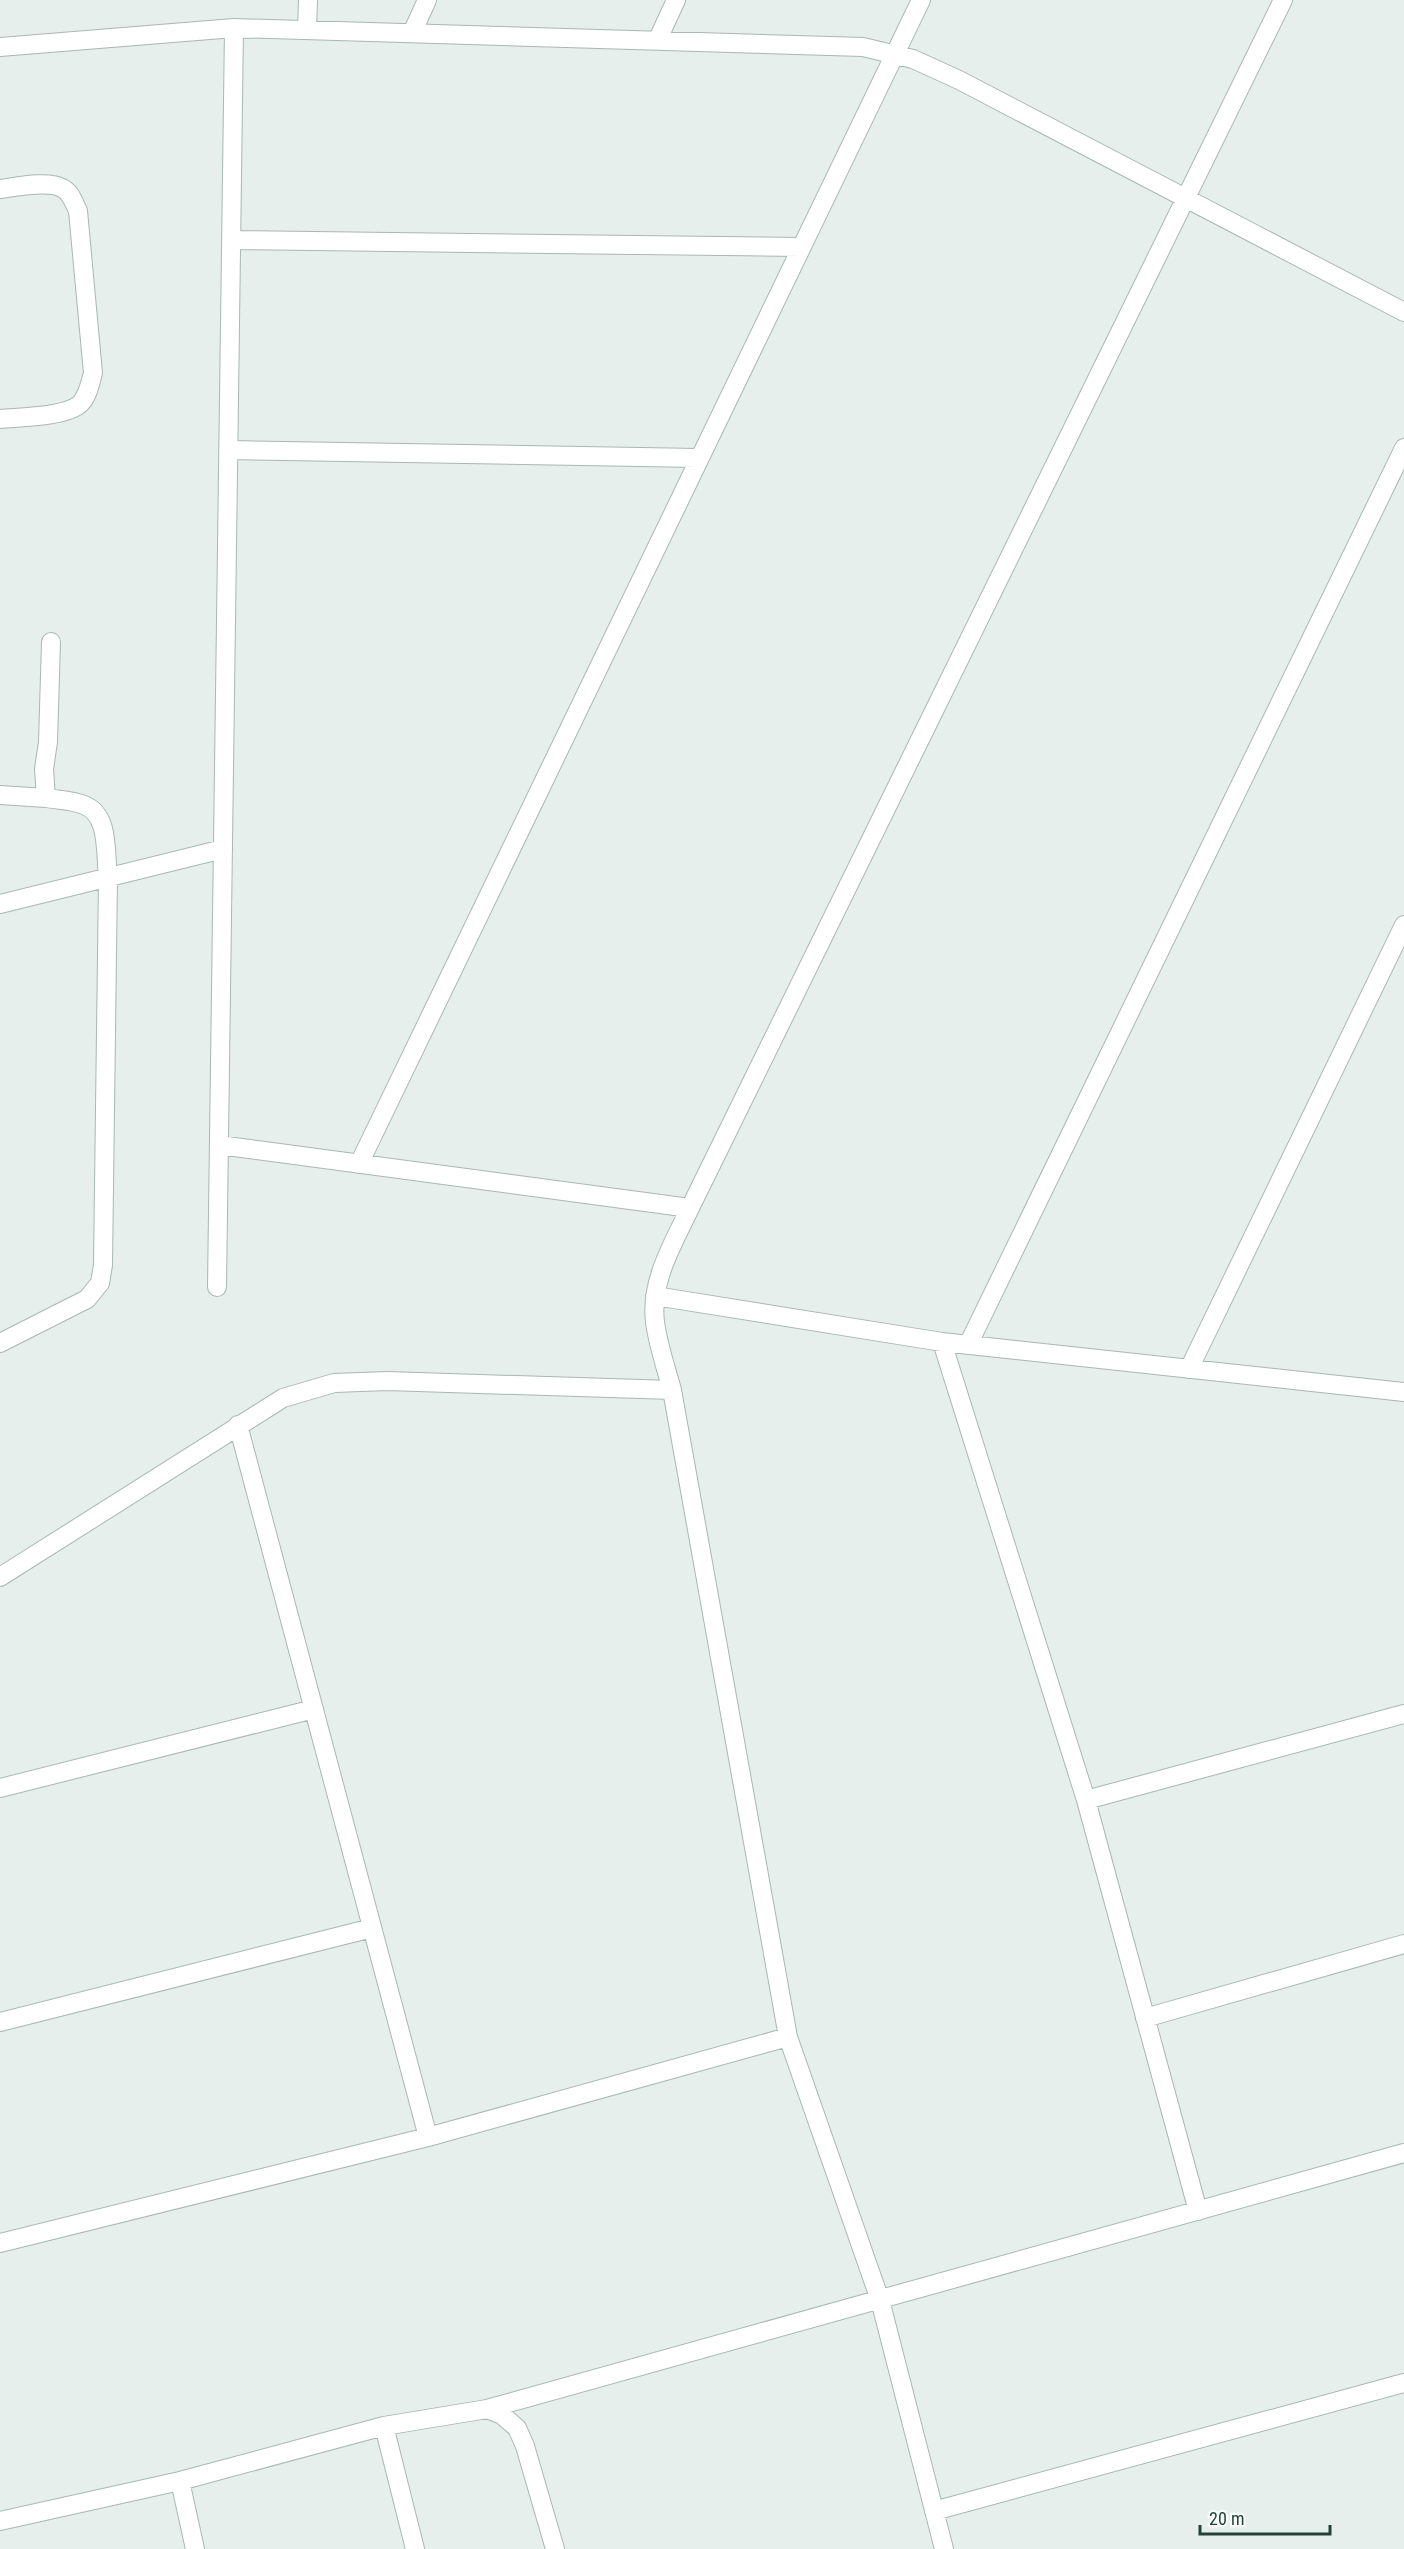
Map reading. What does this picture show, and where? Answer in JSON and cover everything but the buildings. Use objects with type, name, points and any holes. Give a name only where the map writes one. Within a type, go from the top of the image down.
[{"type":"street","points":[[307,30],[308,0]]},
{"type":"street","points":[[412,33],[427,0]]},
{"type":"street","points":[[658,39],[676,0]]},
{"type":"street","points":[[359,1164],[921,0]]},
{"type":"street","points":[[944,2549],[880,2300],[788,2037],[672,1390],[655,1324],[655,1296],[662,1267],[690,1208],[1283,0]]},
{"type":"street","points":[[217,1287],[234,28]]},
{"type":"street","points":[[0,47],[234,28],[863,46],[913,59],[959,80],[1404,312]]},
{"type":"street","points":[[0,189],[35,185],[62,187],[71,195],[78,211],[93,373],[88,391],[79,405],[60,412],[0,419]]},
{"type":"street","points":[[231,240],[801,247]]},
{"type":"street","points":[[968,1345],[1404,448]]},
{"type":"street","points":[[228,450],[699,458]]},
{"type":"street","points":[[46,798],[44,769],[48,742],[51,642]]},
{"type":"street","points":[[0,1343],[87,1299],[100,1283],[103,1265],[108,877],[102,820],[96,811],[83,804],[46,798],[3,795]]},
{"type":"street","points":[[0,904],[223,849]]},
{"type":"street","points":[[1189,1369],[1404,926]]},
{"type":"street","points":[[219,1146],[690,1208]]},
{"type":"street","points":[[655,1296],[942,1342],[1404,1392]]},
{"type":"street","points":[[942,1342],[1086,1800],[1198,2211]]},
{"type":"street","points":[[0,1576],[283,1398],[334,1383],[387,1381],[672,1390]]},
{"type":"street","points":[[238,1425],[428,2137]]},
{"type":"street","points":[[0,1788],[314,1709]]},
{"type":"street","points":[[1086,1800],[1404,1714]]},
{"type":"street","points":[[0,2022],[372,1929]]},
{"type":"street","points":[[1145,2018],[1404,1944]]},
{"type":"street","points":[[0,2243],[428,2137],[788,2037]]},
{"type":"street","points":[[0,2521],[180,2481],[384,2426],[487,2409],[1404,2153]]},
{"type":"street","points":[[934,2511],[1404,2383]]},
{"type":"street","points":[[487,2409],[502,2415],[517,2428],[525,2446],[555,2549]]},
{"type":"street","points":[[384,2426],[415,2549]]},
{"type":"street","points":[[180,2481],[195,2549]]}]
